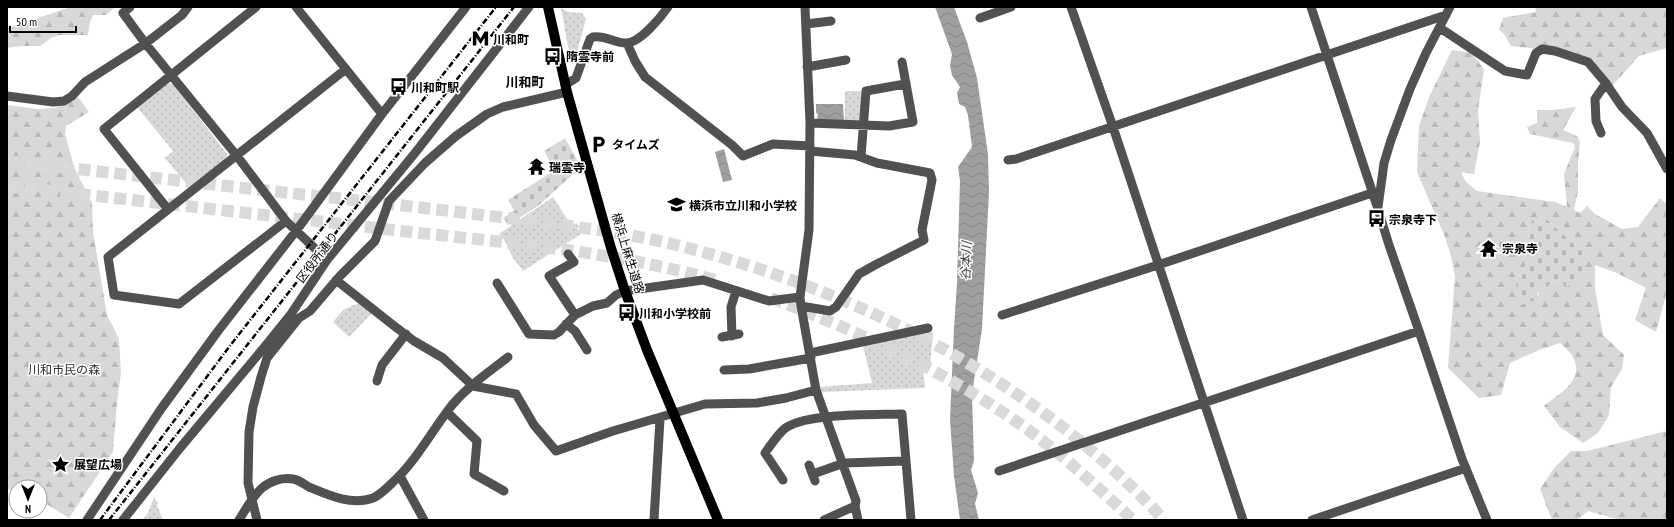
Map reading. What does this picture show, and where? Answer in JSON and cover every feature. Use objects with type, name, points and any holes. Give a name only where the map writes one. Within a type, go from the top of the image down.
[{"type":"main road","name":"横浜上麻生道路","points":[[548,7],[566,88],[611,248],[625,291],[647,350],[718,520]]},
{"type":"street","points":[[130,7],[123,13],[146,43],[237,156],[286,221],[327,260]]},
{"type":"street","points":[[7,96],[53,102],[64,101],[72,96],[85,82],[146,43],[182,15],[188,7]]},
{"type":"street","points":[[167,208],[104,129],[256,7]]},
{"type":"street","points":[[296,7],[382,114]]},
{"type":"street","points":[[87,520],[170,397],[218,331],[296,231],[382,114],[466,7]]},
{"type":"street","name":"区役所通り","points":[[123,520],[290,314],[327,260],[416,153],[529,7]]},
{"type":"street","points":[[257,520],[249,493],[248,483],[250,432],[253,407],[260,377],[267,358],[299,318],[310,311],[336,280],[376,241],[389,201],[425,163],[456,136],[487,114],[503,107],[566,88],[576,78],[590,39],[601,36],[627,43],[638,38],[654,25],[668,7]]},
{"type":"street","points":[[805,7],[810,123],[809,230],[800,297],[816,390],[844,463],[856,501],[855,506],[858,520]]},
{"type":"street","points":[[980,18],[1011,7]]},
{"type":"street","points":[[1071,7],[1113,127],[1242,520]]},
{"type":"street","points":[[1311,7],[1378,209],[1388,245],[1466,468],[1488,520]]},
{"type":"street","points":[[1008,160],[1016,159],[1113,127],[1448,11]]},
{"type":"street","points":[[1378,209],[1384,163],[1391,140],[1410,89],[1448,11]]},
{"type":"street","points":[[806,24],[831,21]]},
{"type":"street","points":[[1440,28],[1505,71],[1527,75],[1536,53],[1542,49],[1555,51],[1588,62],[1606,83],[1622,107],[1647,133],[1667,169]]},
{"type":"street","points":[[627,43],[634,61],[645,77],[732,145],[743,156],[773,144],[810,148],[861,157],[877,163],[930,173],[932,180],[922,230],[924,240],[860,274],[836,307],[830,311],[801,306]]},
{"type":"street","points":[[807,67],[846,60]]},
{"type":"street","points":[[810,123],[889,126],[913,122],[902,62]]},
{"type":"street","points":[[286,221],[179,304],[114,294],[108,257],[167,208],[237,156],[346,69]]},
{"type":"street","points":[[1601,133],[1596,121],[1595,99],[1606,83]]},
{"type":"street","points":[[861,157],[866,91],[905,84]]},
{"type":"street","points":[[416,153],[425,163]]},
{"type":"street","points":[[1002,315],[1158,265],[1372,193]]},
{"type":"street","points":[[568,254],[574,262],[550,276],[575,315]]},
{"type":"street","points":[[336,280],[406,334],[443,358],[473,386],[516,394],[534,424],[556,451],[705,404],[757,403],[786,398],[816,390]]},
{"type":"street","points":[[497,283],[529,334],[554,335],[559,332],[575,315],[593,306],[607,303],[616,295],[625,291],[703,280],[769,302],[800,297]]},
{"type":"street","points":[[722,337],[736,335],[731,308],[736,291]]},
{"type":"street","points":[[290,314],[299,318]]},
{"type":"street","points":[[566,324],[575,332],[587,350]]},
{"type":"street","points":[[724,370],[750,369],[928,328]]},
{"type":"street","points":[[999,471],[1419,331]]},
{"type":"street","points":[[377,381],[382,365],[406,334]]},
{"type":"street","points":[[239,520],[252,499],[263,487],[274,481],[287,478],[295,479],[333,496],[352,501],[362,501],[375,497],[400,476],[418,455],[447,412],[459,398],[508,356]]},
{"type":"street","points":[[447,412],[478,441],[474,474],[504,492]]},
{"type":"street","points":[[783,480],[765,453],[786,427],[806,420],[826,417],[902,414],[910,520]]},
{"type":"street","points":[[654,520],[660,418]]},
{"type":"street","points":[[812,473],[844,463],[905,461]]},
{"type":"street","points":[[1312,520],[1466,468]]},
{"type":"street","points":[[400,476],[424,520]]},
{"type":"street","points":[[824,520],[855,506]]},
{"type":"green space","points":[[71,7],[115,7],[106,15],[93,15],[90,22],[88,35],[59,35],[51,38],[40,46],[7,48],[7,28]]},
{"type":"green space","points":[[1535,7],[1667,7],[1667,48],[1639,56],[1612,86],[1588,60],[1558,48],[1529,48],[1511,46],[1504,34],[1499,30],[1503,18],[1536,12]]},
{"type":"green space","points":[[561,8],[568,12],[582,13],[586,19],[575,60],[570,58]]},
{"type":"green space","points":[[1452,50],[1471,53],[1484,69],[1478,110],[1480,142],[1474,174],[1461,172],[1466,182],[1477,191],[1555,202],[1567,207],[1564,174],[1575,147],[1573,143],[1530,134],[1527,127],[1537,123],[1537,110],[1576,107],[1563,130],[1577,136],[1580,142],[1578,191],[1574,210],[1580,213],[1587,206],[1595,214],[1622,229],[1638,227],[1660,198],[1667,204],[1667,300],[1665,299],[1656,332],[1635,320],[1646,288],[1617,273],[1595,265],[1595,288],[1603,335],[1624,355],[1622,369],[1611,387],[1609,415],[1598,433],[1583,443],[1560,427],[1544,406],[1569,385],[1576,373],[1576,365],[1572,355],[1560,343],[1539,350],[1510,363],[1501,395],[1479,398],[1448,368],[1455,276],[1445,237],[1417,172],[1419,126],[1430,95]],"holes":[[[1545,218],[1586,255],[1561,281],[1554,282],[1539,290],[1538,296],[1518,277],[1525,266],[1529,226]]]},
{"type":"green space","points":[[167,83],[173,84],[227,154],[226,159],[190,188],[165,158],[173,151],[137,107]]},
{"type":"green space","points":[[845,91],[861,91],[861,119],[857,121],[845,120]]},
{"type":"green space","name":"川和市民の森","points":[[78,97],[89,112],[66,126],[65,134],[74,167],[92,203],[93,232],[107,315],[119,339],[121,373],[113,452],[69,518],[48,505],[48,479],[8,479],[7,489],[7,105],[38,109],[55,108]]},
{"type":"green space","points":[[565,138],[581,167],[538,206],[508,225],[503,218],[514,210],[508,200],[555,170],[544,151]]},
{"type":"green space","points":[[553,197],[571,225],[577,223],[579,227],[577,228],[581,234],[523,271],[513,258],[505,241],[499,234]]},
{"type":"green space","points":[[1545,218],[1586,255],[1581,279],[1567,287],[1561,281],[1554,282],[1539,290],[1535,300],[1521,305],[1515,293],[1518,277],[1525,266],[1529,226],[1534,219]]},
{"type":"green space","points":[[361,302],[373,312],[349,337],[333,322],[343,310]]},
{"type":"green space","points":[[925,331],[933,332],[930,367],[923,368],[925,388],[821,392],[819,387],[872,383],[863,346]]},
{"type":"green space","points":[[1667,431],[1667,520],[1620,520],[1588,511],[1577,520],[1552,520],[1540,489],[1555,467],[1571,451],[1587,451]]},
{"type":"green space","points":[[154,497],[158,503],[157,505],[163,520],[142,520],[148,513]]},
{"type":"water","name":"谷本川","points":[[935,7],[954,7],[967,42],[977,78],[988,154],[989,192],[982,329],[972,394],[974,461],[971,470],[978,493],[975,504],[979,520],[960,520],[954,476],[950,420],[957,283],[960,181],[958,167],[972,147],[968,115],[965,107],[959,104],[957,93],[960,87],[952,75],[950,66],[952,54]]},
{"type":"water","points":[[816,104],[843,104],[844,121],[817,119],[818,114],[816,113]]},
{"type":"water","points":[[724,149],[732,180],[723,182],[715,152]]},
{"type":"tunnel","points":[[7,161],[486,215],[584,228],[661,241],[744,264],[811,287],[877,315],[940,347],[1001,384],[1059,425],[1114,470],[1164,520]]},
{"type":"tunnel","points":[[7,186],[487,240],[602,255],[678,270],[715,280]]},
{"type":"tunnel","points":[[771,298],[898,352],[959,385],[1033,433],[1077,469],[1133,520]]},
{"type":"railway","points":[[100,520],[229,347],[496,7]]},
{"type":"railway","points":[[109,520],[514,7]]},
{"type":"place","name":"川和町","points":[[480,39]]},
{"type":"place","name":"隋雲寺前","points":[[553,56]]},
{"type":"place","name":"川和町駅","points":[[398,87]]},
{"type":"place","name":"タイムズ","points":[[599,144]]},
{"type":"place","name":"瑞雲寺","points":[[536,167]]},
{"type":"place","name":"横浜市立川和小学校","points":[[676,205]]},
{"type":"place","name":"宗泉寺下","points":[[1376,219]]},
{"type":"place","name":"宗泉寺","points":[[1489,248]]},
{"type":"place","name":"川和小学校前","points":[[626,313]]},
{"type":"place","name":"展望広場","points":[[61,464]]},
{"type":"district","name":"川和町","points":[[525,82]]}]
